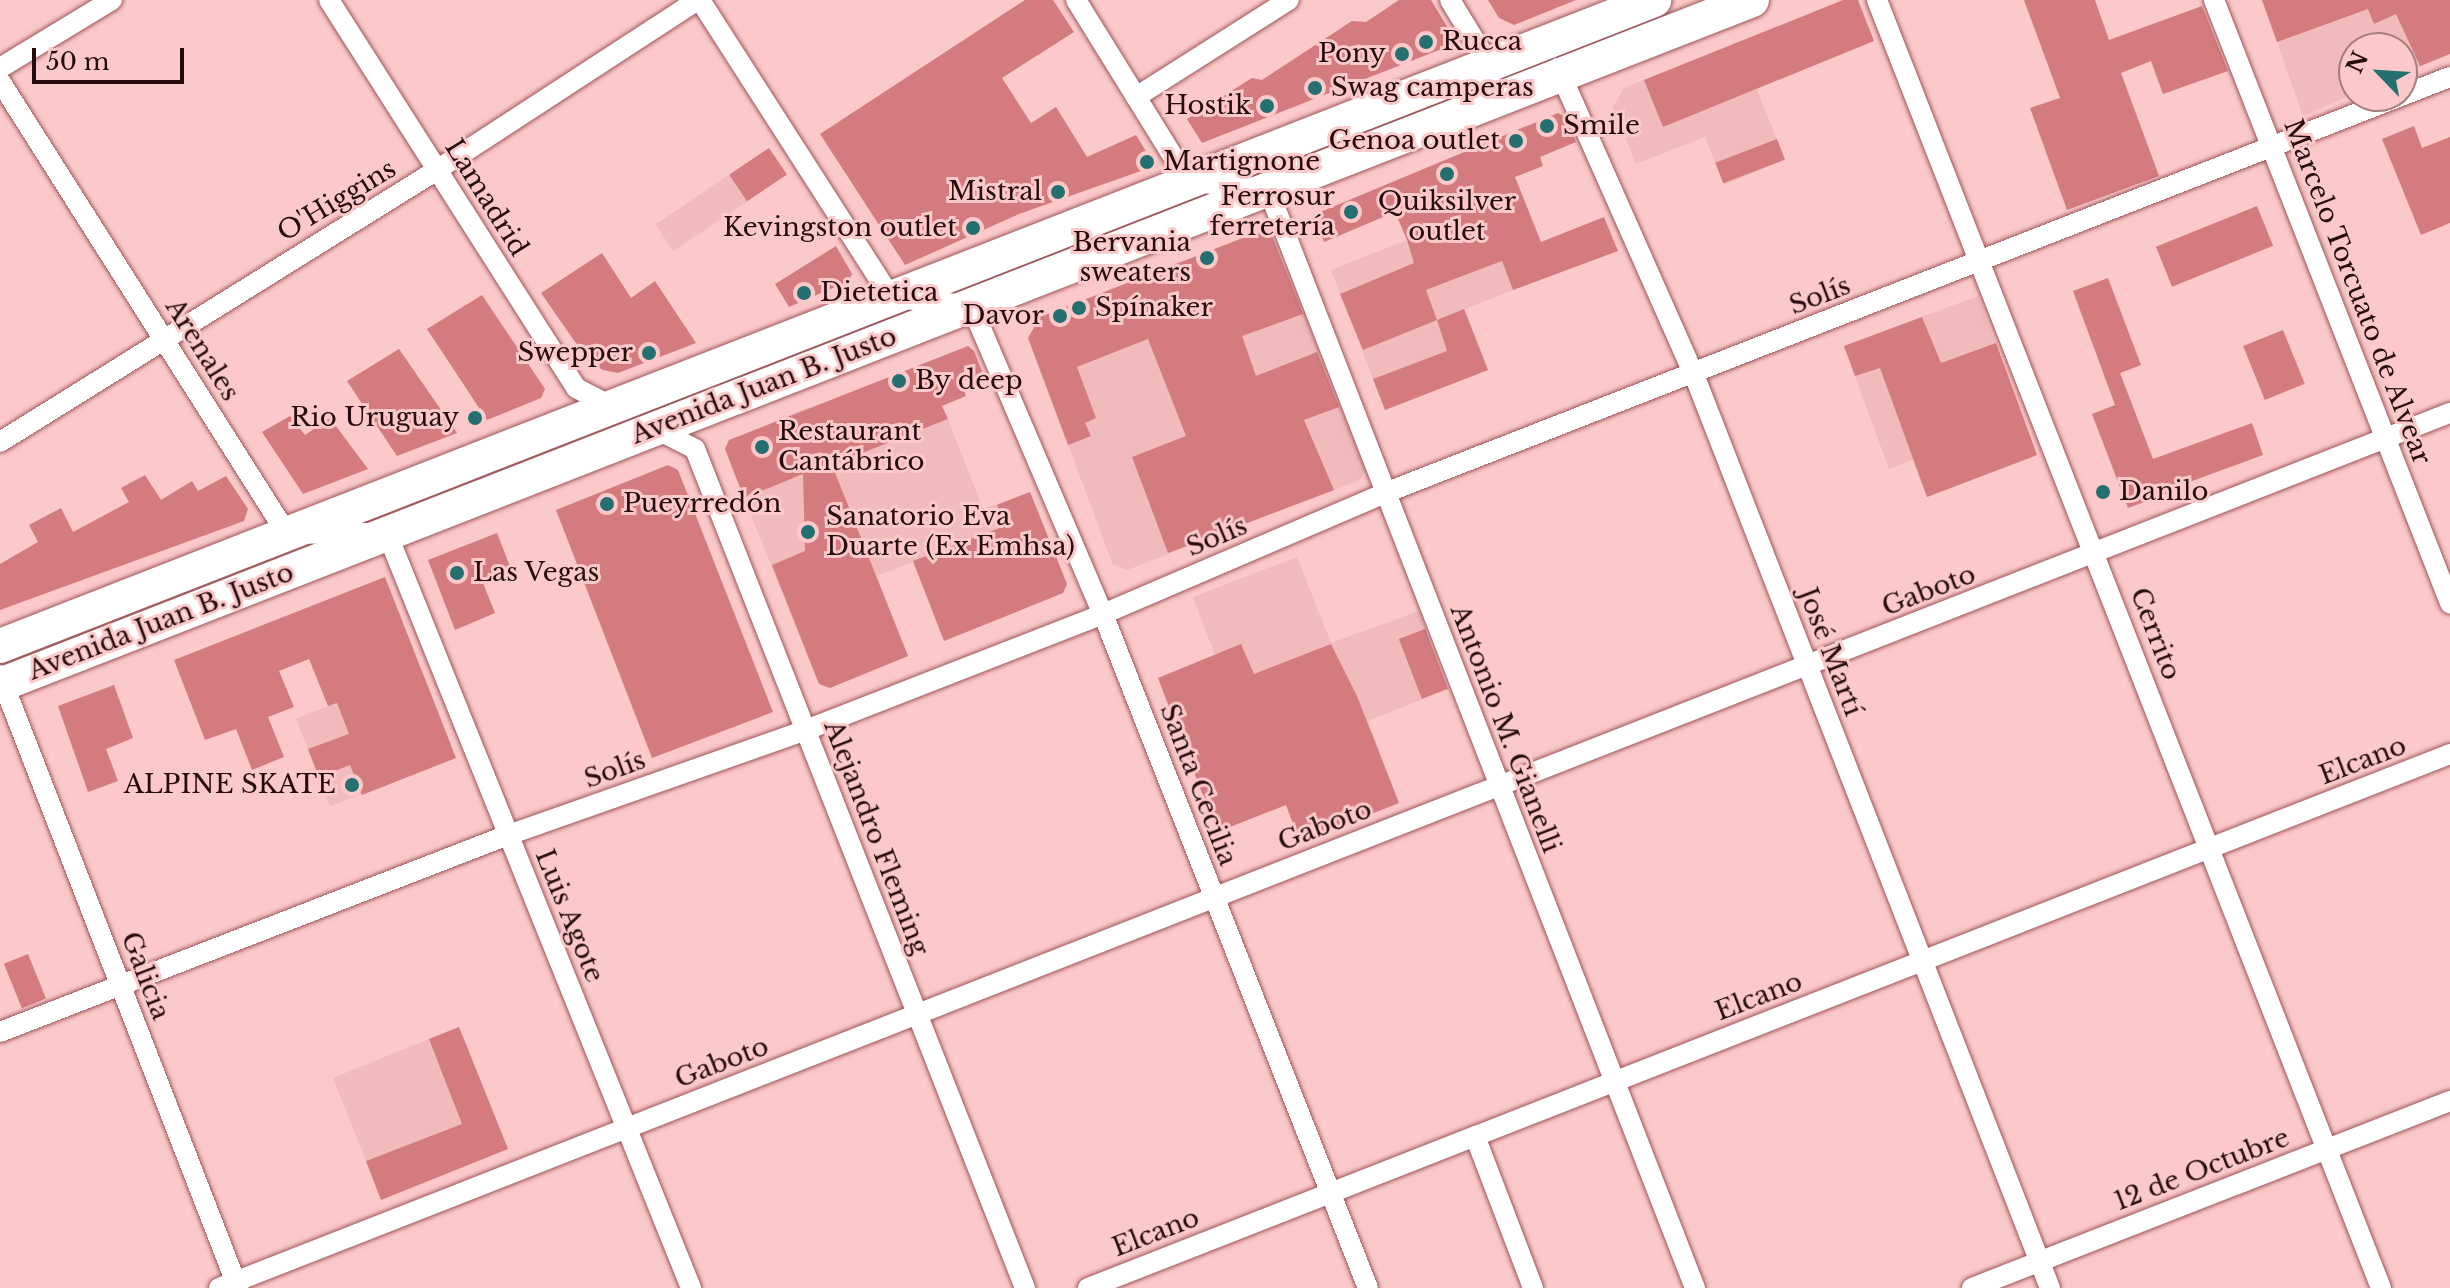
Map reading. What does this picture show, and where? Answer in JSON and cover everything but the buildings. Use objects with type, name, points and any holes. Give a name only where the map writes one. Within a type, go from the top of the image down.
[{"type":"main road","name":"Avenida Juan B. Justo","points":[[0,646],[1654,0]]},
{"type":"main road","name":"Avenida Juan B. Justo","points":[[2,681],[394,548],[655,428],[1752,0]]},
{"type":"street","points":[[0,68],[112,0]]},
{"type":"street","name":"Lamadrid","points":[[329,0],[576,388],[655,428]]},
{"type":"street","points":[[699,0],[891,298],[971,305]]},
{"type":"street","name":"O'Higgins","points":[[0,442],[164,337],[437,170],[699,0]]},
{"type":"street","points":[[1076,0],[1189,182],[1268,189]]},
{"type":"street","points":[[1136,97],[1289,0]]},
{"type":"street","points":[[1450,0],[1490,64],[1505,97]]},
{"type":"street","name":"Cerrito","points":[[1877,0],[2381,1288]]},
{"type":"street","name":"Marcelo Torcuato de Alvear","points":[[2214,0],[2450,603]]},
{"type":"street","name":"José Martí","points":[[1546,42],[1693,372],[2050,1288]]},
{"type":"street","name":"Solís","points":[[0,1032],[508,835],[806,730],[1103,614],[1385,493],[2450,77]]},
{"type":"street","name":"Arenales","points":[[0,81],[287,534]]},
{"type":"street","name":"Antonio M. Gianelli","points":[[1268,189],[1695,1288]]},
{"type":"street","name":"Santa Cecilia","points":[[971,305],[1103,614],[1368,1288]]},
{"type":"street","name":"Gaboto","points":[[231,1286],[626,1128],[2096,555],[2450,413]]},
{"type":"street","name":"Alejandro Fleming","points":[[655,428],[695,449],[1025,1288]]},
{"type":"street","points":[[287,534],[394,548]]},
{"type":"street","name":"Luis Agote","points":[[394,548],[691,1288]]},
{"type":"street","name":"Galicia","points":[[2,681],[120,985],[231,1286]]},
{"type":"street","name":"Elcano","points":[[1088,1288],[2450,754]]},
{"type":"street","name":"12 de Octubre","points":[[1972,1288],[2450,1101]]},
{"type":"street","points":[[1475,1136],[1533,1288]]},
{"type":"shaded area","points":[[2262,0],[2450,0],[2450,54],[2418,67],[2418,32],[2338,32],[2338,101],[2303,116]]},
{"type":"shaded area","points":[[1738,42],[1785,160],[1724,185],[1705,137],[1636,164],[1613,107],[1624,88]]},
{"type":"shaded area","points":[[769,148],[787,175],[673,251],[655,225]]},
{"type":"shaded area","points":[[1438,228],[1502,261],[1513,290],[1465,309],[1488,370],[1385,410],[1331,270]]},
{"type":"shaded area","points":[[1180,261],[1197,305],[1287,269],[1365,471],[1360,480],[1127,570],[1113,565],[1044,380],[1147,339],[1126,282]]},
{"type":"shaded area","points":[[1978,296],[2037,455],[1927,497],[1913,460],[1889,469],[1844,346]]},
{"type":"shaded area","points":[[809,407],[832,465],[948,419],[983,509],[1030,492],[1067,584],[1063,593],[944,641],[913,562],[876,576],[908,656],[830,688],[819,684],[744,498],[797,476],[775,421]]},
{"type":"shaded area","points":[[1297,557],[1331,643],[1419,611],[1448,689],[1368,721],[1399,803],[1300,842],[1286,805],[1217,832],[1158,678],[1215,655],[1193,597]]},
{"type":"shaded area","points":[[422,670],[456,758],[330,806],[296,718]]},
{"type":"shaded area","points":[[459,1027],[508,1148],[382,1199],[333,1078]]},
{"type":"place","name":"Rucca","points":[[1426,42]]},
{"type":"place","name":"Pony","points":[[1402,54]]},
{"type":"place","name":"Swag camperas","points":[[1315,88]]},
{"type":"place","name":"Hostik","points":[[1267,106]]},
{"type":"place","name":"Smile","points":[[1547,126]]},
{"type":"place","name":"Genoa outlet","points":[[1516,141]]},
{"type":"place","name":"Martignone","points":[[1147,162]]},
{"type":"place","name":"Quiksilver outlet","points":[[1447,174]]},
{"type":"place","name":"Mistral","points":[[1058,192]]},
{"type":"place","name":"Ferrosur ferretería","points":[[1351,212]]},
{"type":"place","name":"Kevingston outlet","points":[[973,228]]},
{"type":"place","name":"Bervania sweaters","points":[[1207,258]]},
{"type":"place","name":"Dietetica","points":[[804,293]]},
{"type":"place","name":"Spínaker","points":[[1079,308]]},
{"type":"place","name":"Davor","points":[[1060,316]]},
{"type":"place","name":"Swepper","points":[[649,353]]},
{"type":"place","name":"By deep","points":[[899,381]]},
{"type":"place","name":"Rio Uruguay","points":[[475,418]]},
{"type":"place","name":"Restaurant Cantábrico","points":[[762,447]]},
{"type":"place","name":"Danilo","points":[[2103,492]]},
{"type":"place","name":"Pueyrredón","points":[[607,504]]},
{"type":"place","name":"Sanatorio Eva Duarte (Ex Emhsa)","points":[[808,532]]},
{"type":"place","name":"Las Vegas","points":[[457,573]]},
{"type":"place","name":"ALPINE SKATE","points":[[352,785]]}]
